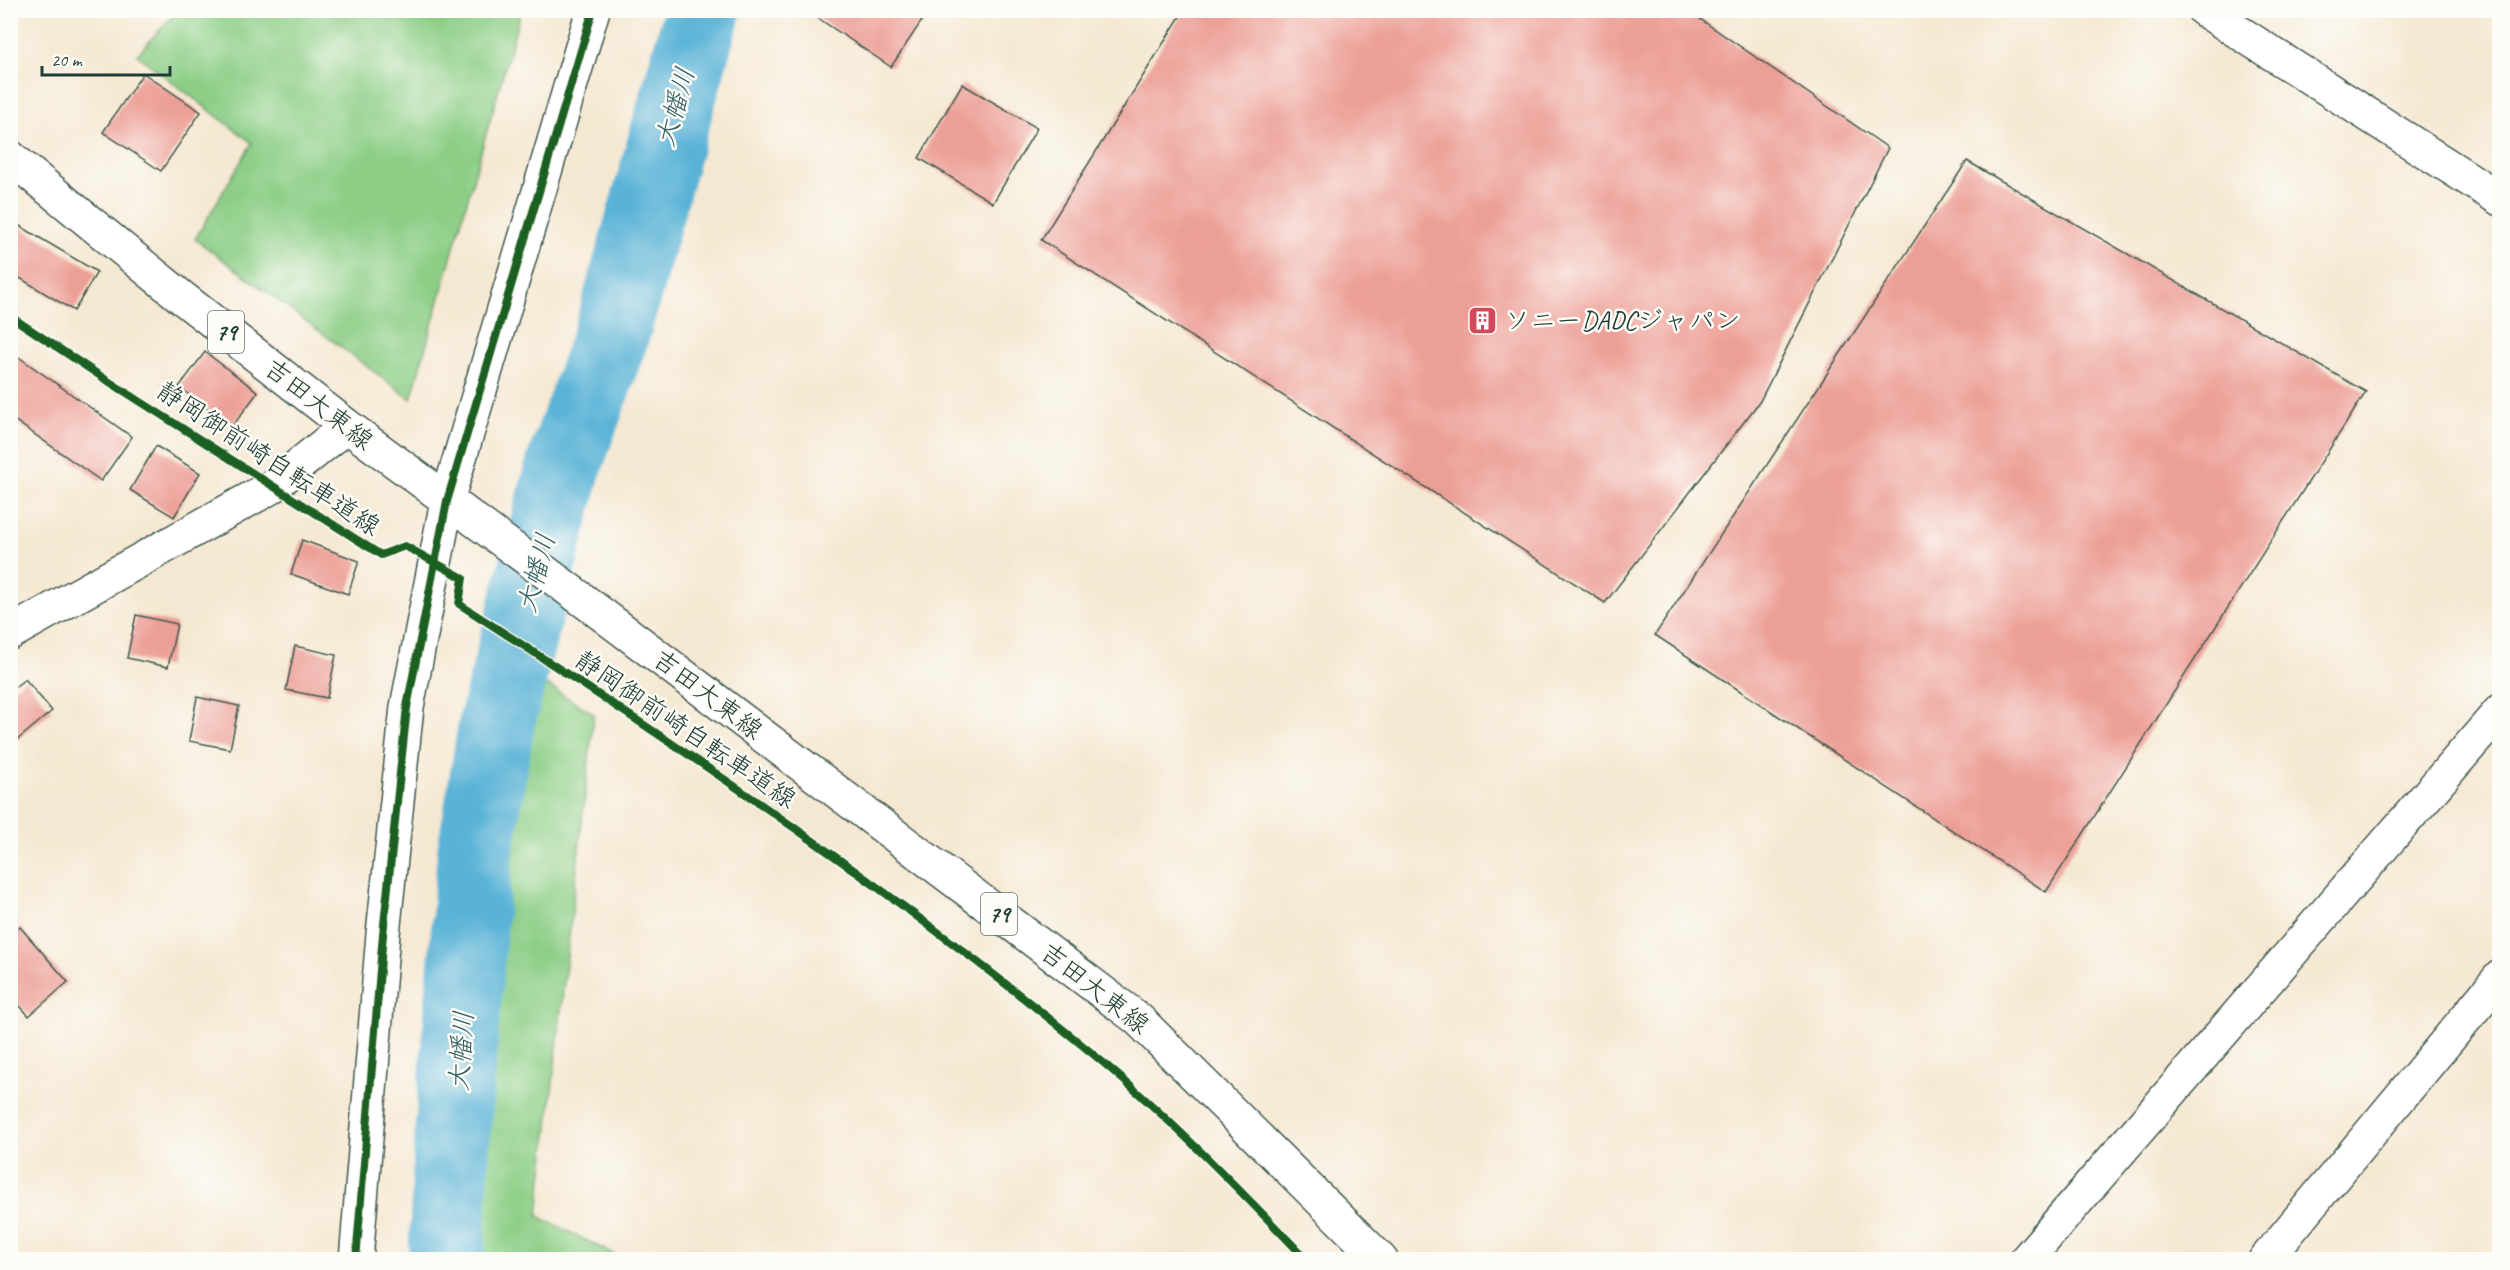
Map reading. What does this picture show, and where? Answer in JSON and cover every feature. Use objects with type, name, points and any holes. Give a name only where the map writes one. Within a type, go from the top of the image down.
[{"type":"street","points":[[356,1260],[383,934],[407,707],[447,501],[593,10]]},
{"type":"street","points":[[2204,10],[2499,199]]},
{"type":"street","name":"吉田大東線","points":[[10,158],[180,296],[347,426],[587,603],[1138,1018],[1381,1260]]},
{"type":"street","points":[[10,633],[273,486],[347,426]]},
{"type":"street","points":[[2026,1260],[2499,711]]},
{"type":"street","points":[[2265,1260],[2499,977]]},
{"type":"green space","points":[[177,11],[521,11],[411,399],[195,239],[252,143],[137,55]]},
{"type":"green space","points":[[532,676],[594,714],[538,1216],[623,1259],[448,1259],[468,936]]},
{"type":"building","points":[[806,10],[929,10],[891,67]]},
{"type":"building","name":"ソニーDADCジャパン","points":[[1184,10],[1687,10],[1888,148],[1760,401],[1605,603],[1041,240]]},
{"type":"building","points":[[143,73],[201,112],[161,171],[103,132]]},
{"type":"building","points":[[962,84],[1037,128],[993,203],[919,158]]},
{"type":"building","points":[[1967,161],[2366,392],[2046,892],[1655,635]]},
{"type":"building","points":[[20,226],[97,272],[74,311],[10,272],[10,242]]},
{"type":"building","points":[[10,351],[132,437],[101,481],[10,417]]},
{"type":"building","points":[[205,352],[258,392],[232,427],[179,387]]},
{"type":"building","points":[[156,446],[200,473],[174,517],[130,490]]},
{"type":"building","points":[[302,540],[359,561],[348,594],[291,574]]},
{"type":"building","points":[[136,615],[177,624],[168,667],[127,658]]},
{"type":"building","points":[[295,646],[336,655],[327,698],[286,690]]},
{"type":"building","points":[[25,679],[52,711],[10,746],[10,691]]},
{"type":"building","points":[[197,697],[239,706],[230,749],[189,741]]},
{"type":"building","points":[[20,927],[68,982],[29,1016],[10,995],[10,936]]},
{"type":"waterway","name":"大幡川","points":[[446,1260],[452,1141],[475,853],[497,721],[563,468],[613,329],[703,10]]},
{"type":"cycle path","points":[[356,1260],[383,934],[407,707],[447,501],[593,10]]},
{"type":"cycle path","name":"静岡御前崎自転車道線","points":[[10,316],[381,555],[405,546],[463,578],[459,604],[703,764],[862,876],[1017,993],[1093,1054],[1176,1128],[1307,1260]]},
{"type":"place","name":"ソニーDADCジャパン","points":[[1483,320]]}]
